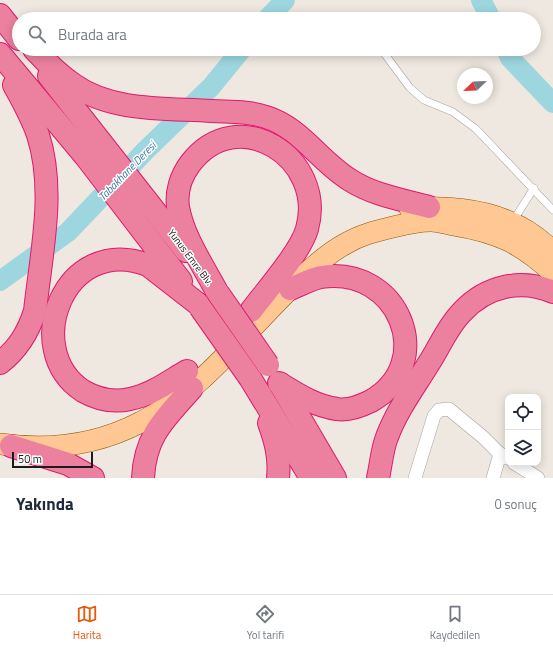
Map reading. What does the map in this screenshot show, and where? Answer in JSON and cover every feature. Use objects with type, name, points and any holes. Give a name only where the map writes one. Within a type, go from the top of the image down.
[{"type":"highway","points":[[0,15],[12,27]]},
{"type":"highway","points":[[0,15],[12,30]]},
{"type":"highway","points":[[0,54],[86,157],[146,234],[199,306],[254,385],[311,478]]},
{"type":"highway","name":"Yunus Emre Blv.","points":[[33,56],[103,143],[217,292],[273,374],[335,478]]},
{"type":"highway","points":[[40,56],[54,71],[75,86],[94,96],[126,105],[230,112],[265,116],[296,132],[350,180],[372,191],[429,208]]},
{"type":"highway","points":[[0,68],[12,83],[26,106],[38,136],[45,171],[47,204],[35,311],[31,325],[22,341],[11,354],[0,363]]},
{"type":"highway","points":[[217,292],[182,224],[178,206],[179,188],[184,173],[195,158],[207,146],[220,140],[240,136],[259,139],[273,144],[288,156],[300,172],[308,190],[309,212],[307,229],[300,245],[251,311]]},
{"type":"highway","points":[[190,380],[128,400],[110,401],[92,396],[75,385],[63,370],[55,351],[54,324],[59,301],[71,283],[88,268],[105,260],[138,261],[148,265],[199,306]]},
{"type":"highway","points":[[273,374],[313,403],[338,409],[361,407],[378,397],[393,382],[403,363],[405,340],[399,314],[384,295],[365,282],[345,277],[321,277],[290,289]]},
{"type":"highway","points":[[378,478],[387,437],[404,404],[449,328],[461,312],[480,297],[492,290],[511,284],[528,285],[553,292]]},
{"type":"highway","points":[[143,478],[144,463],[149,444],[157,428],[190,380]]},
{"type":"highway","points":[[254,385],[276,441],[279,460],[278,478]]},
{"type":"highway","points":[[4,440],[68,464],[93,478]]},
{"type":"main road","points":[[190,380],[280,279],[314,248],[342,231],[366,220],[407,210],[459,208],[505,219],[543,241],[553,252]]},
{"type":"main road","points":[[4,440],[68,446],[110,435],[143,422],[314,266],[343,244],[368,233],[402,225],[431,221],[490,232],[517,245],[534,256],[553,273]]},
{"type":"street","points":[[415,478],[434,416],[439,410],[449,409],[504,457],[494,478]]},
{"type":"street","points":[[519,466],[538,478]]},
{"type":"lane","points":[[386,56],[410,88],[424,100],[453,112],[476,129],[534,188],[553,210]]},
{"type":"lane","points":[[511,223],[534,188]]},
{"type":"waterway","name":"Tabakhane Deresi","points":[[274,12],[285,0]]},
{"type":"waterway","name":"Tabakhane Deresi","points":[[481,0],[487,12]]},
{"type":"waterway","name":"Tabakhane Deresi","points":[[0,281],[68,232],[144,152],[211,87],[236,56]]},
{"type":"waterway","name":"Tabakhane Deresi","points":[[509,56],[553,103]]}]
